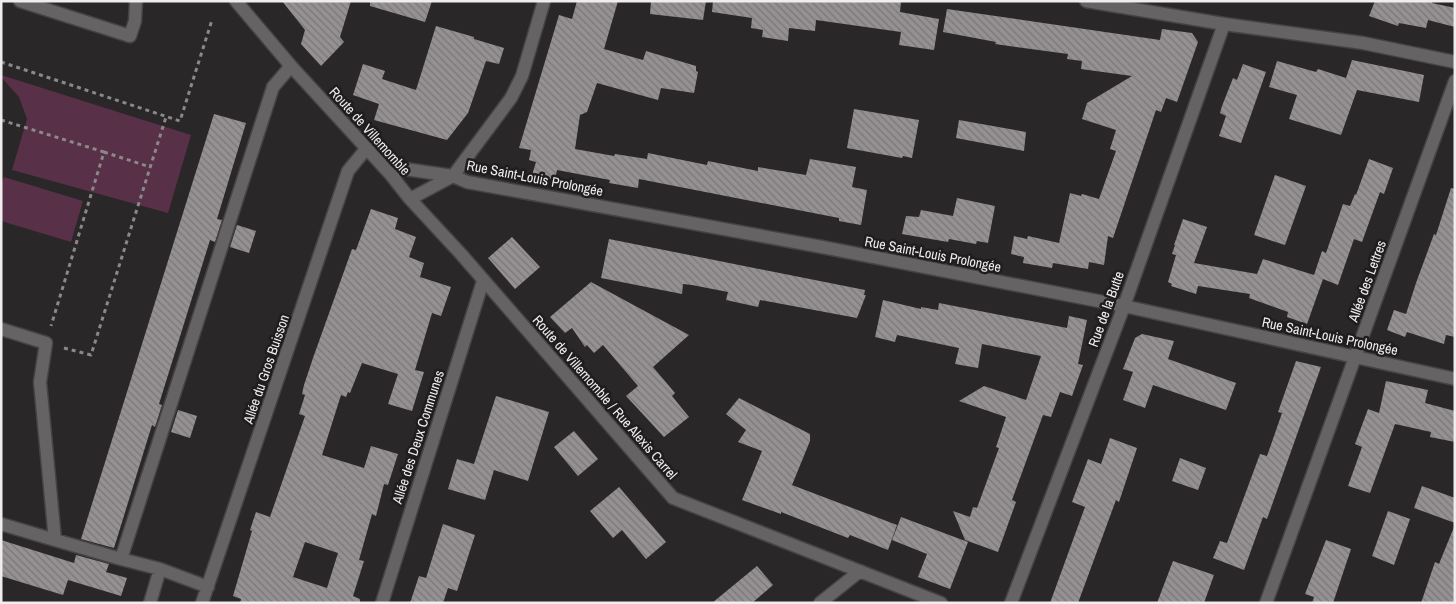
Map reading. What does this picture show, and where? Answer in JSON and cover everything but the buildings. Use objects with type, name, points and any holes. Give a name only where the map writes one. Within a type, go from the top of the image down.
[{"type":"street","points":[[20,1],[130,36],[135,21],[136,1]]},
{"type":"street","name":"Route de Villemomble","points":[[236,1],[291,66],[391,175],[410,199],[483,280]]},
{"type":"street","points":[[391,175],[405,169],[453,176],[511,98],[522,76],[544,1]]},
{"type":"street","points":[[1086,1],[1224,24],[1363,44],[1455,62]]},
{"type":"street","name":"Rue de la Butte","points":[[1011,603],[1124,306],[1224,24]]},
{"type":"street","points":[[121,560],[273,87],[291,66]]},
{"type":"street","name":"Allée des Lettres","points":[[1266,603],[1455,81]]},
{"type":"street","name":"Allée du Gros Buisson","points":[[202,603],[348,171],[366,149]]},
{"type":"street","name":"Rue Saint-Louis Prolongée","points":[[410,199],[453,176],[467,182],[822,247],[1124,306],[1455,379]]},
{"type":"street","name":"Route de Villemomble / Rue Alexis Carrel","points":[[483,280],[673,498],[941,603]]},
{"type":"street","name":"Allée des Deux Communes","points":[[382,603],[483,280]]},
{"type":"street","points":[[1,329],[46,343],[40,382],[55,540]]},
{"type":"street","points":[[1,524],[121,560],[160,569],[208,587]]},
{"type":"street","points":[[150,603],[160,569]]},
{"type":"street","points":[[820,603],[860,571]]},
{"type":"path","points":[[1,62],[180,121],[212,20]]},
{"type":"path","points":[[104,152],[46,343],[91,355],[166,117]]},
{"type":"path","points":[[1,120],[150,167]]},
{"type":"shaded area","points":[[1,75],[191,135],[168,213],[12,170],[27,119],[19,97]]},
{"type":"shaded area","points":[[4,177],[83,201],[71,242],[1,221],[1,184]]}]
